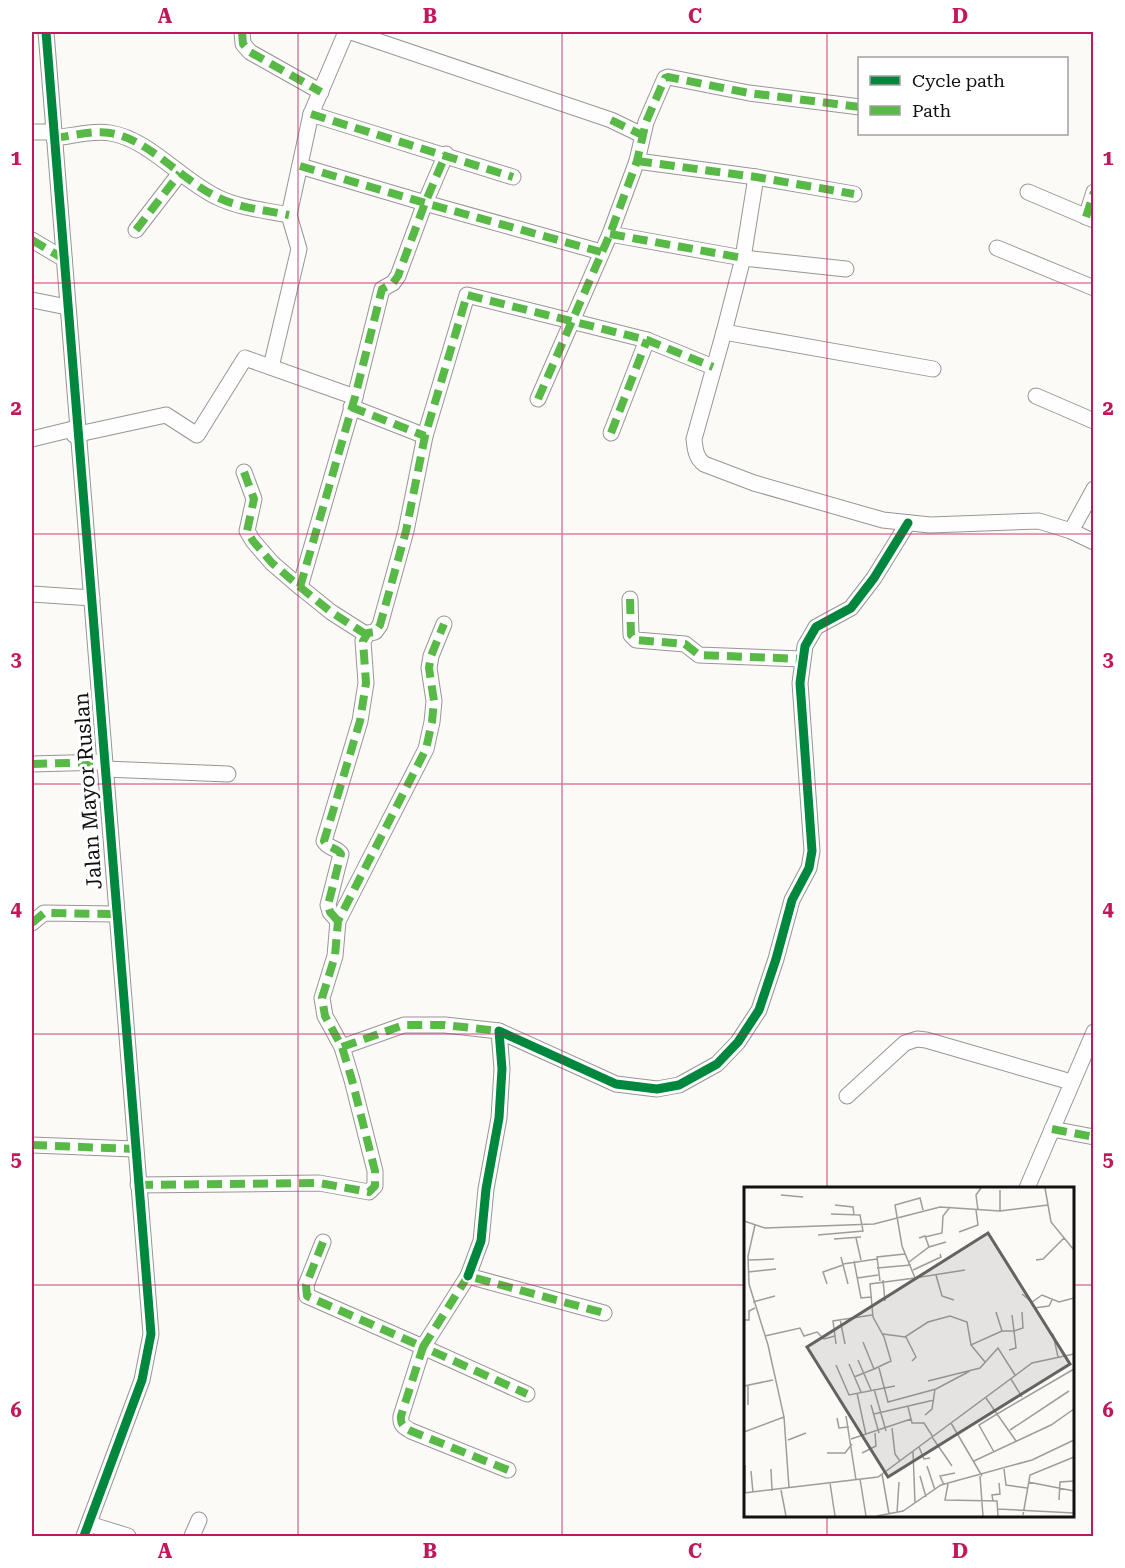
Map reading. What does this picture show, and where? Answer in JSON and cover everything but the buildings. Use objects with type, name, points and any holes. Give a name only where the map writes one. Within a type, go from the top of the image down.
[{"type":"street","name":"Jalan Mayor Ruslan","points":[[46,32],[75,432],[92,598],[151,1334],[142,1380],[87,1530]]},
{"type":"street","points":[[242,32],[243,44],[250,51],[321,92]]},
{"type":"street","points":[[271,367],[299,249],[289,215],[311,114],[346,32]]},
{"type":"street","points":[[351,32],[611,120],[642,135]]},
{"type":"street","points":[[538,399],[610,234],[637,161],[642,135],[665,78],[749,93],[858,107]]},
{"type":"street","points":[[311,114],[446,154],[513,177]]},
{"type":"street","points":[[32,132],[54,135],[108,132],[140,145],[217,197],[241,206],[289,215]]},
{"type":"street","points":[[300,587],[353,402],[382,289],[393,283],[398,276],[446,154]]},
{"type":"street","points":[[637,161],[756,177],[854,194]]},
{"type":"street","points":[[300,166],[601,252]]},
{"type":"street","points":[[136,230],[180,173]]},
{"type":"street","points":[[756,177],[743,258],[694,439],[695,451],[699,460],[704,464],[776,489],[883,520],[962,525],[994,521],[1039,521],[1071,531],[1094,542]]},
{"type":"street","points":[[1028,192],[1090,219],[1094,192]]},
{"type":"street","points":[[610,234],[743,258],[846,269]]},
{"type":"street","points":[[32,240],[64,259]]},
{"type":"street","points":[[997,248],[1094,288]]},
{"type":"street","points":[[244,472],[254,499],[248,525],[249,536],[272,563],[300,587],[331,612],[367,634],[375,632],[380,625],[406,531],[425,436],[467,295],[647,340],[714,366]]},
{"type":"street","points":[[32,300],[67,307]]},
{"type":"street","points":[[724,332],[933,369]]},
{"type":"street","points":[[611,433],[647,340]]},
{"type":"street","points":[[32,439],[166,415],[197,435],[245,358],[353,402],[425,436]]},
{"type":"street","points":[[1036,396],[1094,421]]},
{"type":"street","points":[[1071,531],[1094,489]]},
{"type":"street","points":[[342,1047],[404,1025],[445,1025],[499,1031],[616,1084],[657,1089],[679,1085],[717,1064],[738,1042],[759,1010],[792,900],[809,868],[812,851],[800,683],[805,646],[816,627],[851,608],[874,578],[908,523]]},
{"type":"street","points":[[32,594],[92,598]]},
{"type":"street","points":[[630,599],[631,635],[636,640],[684,644],[699,655],[802,659]]},
{"type":"street","points":[[138,1185],[320,1183],[369,1192],[373,1189],[376,1179],[375,1171],[342,1047],[322,1005],[322,998],[335,956],[338,921],[426,749],[434,701],[429,668],[431,656],[444,624]]},
{"type":"street","points":[[338,921],[330,912],[328,905],[341,854],[339,850],[328,846],[324,841],[360,721],[366,683],[363,641],[367,634]]},
{"type":"street","points":[[32,764],[228,774]]},
{"type":"street","points":[[32,922],[44,913],[116,914]]},
{"type":"street","points":[[499,1031],[502,1069],[499,1118],[486,1189],[481,1241],[468,1276],[423,1347],[400,1422],[403,1427],[508,1470]]},
{"type":"street","points":[[1027,1187],[1094,1032]]},
{"type":"street","points":[[847,1096],[905,1043],[917,1038],[1071,1082]]},
{"type":"street","points":[[1052,1129],[1094,1137]]},
{"type":"street","points":[[32,1145],[135,1149]]},
{"type":"street","points":[[323,1242],[306,1285],[307,1296],[527,1394]]},
{"type":"street","points":[[468,1276],[604,1313]]},
{"type":"street","points":[[192,1536],[199,1520]]},
{"type":"street","points":[[87,1530],[128,1536]]},
{"type":"marked path","points":[[242,32],[243,44],[250,52],[321,92]]},
{"type":"marked path","points":[[538,399],[610,234],[637,161],[646,122],[665,78],[749,93],[858,107]]},
{"type":"marked path","points":[[311,114],[513,177]]},
{"type":"marked path","points":[[611,120],[642,135]]},
{"type":"marked path","points":[[54,138],[97,132],[124,137],[152,151],[204,190],[225,201],[289,215]]},
{"type":"marked path","points":[[300,587],[355,397],[382,289],[393,283],[398,276],[446,154]]},
{"type":"marked path","points":[[637,161],[756,177],[854,194]]},
{"type":"marked path","points":[[300,166],[601,252]]},
{"type":"marked path","points":[[136,230],[180,173]]},
{"type":"marked path","points":[[1086,217],[1094,192]]},
{"type":"marked path","points":[[610,234],[743,258]]},
{"type":"marked path","points":[[32,240],[64,259]]},
{"type":"marked path","points":[[338,921],[330,912],[328,905],[341,854],[324,841],[360,721],[366,683],[363,641],[368,633],[375,632],[380,625],[406,531],[425,436],[467,295],[647,340],[713,367]]},
{"type":"marked path","points":[[611,433],[647,340]]},
{"type":"marked path","points":[[351,407],[425,436]]},
{"type":"marked path","points":[[244,472],[254,499],[247,531],[253,541],[272,563],[300,587],[331,612],[367,635]]},
{"type":"marked path","points":[[630,599],[631,635],[636,640],[685,644],[699,655],[802,659]]},
{"type":"marked path","points":[[138,1185],[319,1183],[369,1192],[375,1186],[375,1171],[352,1080],[342,1047],[325,1016],[322,998],[335,956],[338,921],[426,749],[434,701],[429,668],[431,656],[444,624]]},
{"type":"marked path","points":[[32,764],[104,762]]},
{"type":"marked path","points":[[32,923],[44,913],[115,914]]},
{"type":"marked path","points":[[342,1047],[404,1025],[445,1025],[499,1031]]},
{"type":"marked path","points":[[1052,1129],[1094,1137]]},
{"type":"marked path","points":[[32,1145],[134,1149]]},
{"type":"marked path","points":[[323,1242],[306,1285],[307,1296],[423,1347],[468,1276],[604,1313]]},
{"type":"marked path","points":[[508,1470],[411,1431],[403,1425],[401,1416],[423,1347],[527,1394]]},
{"type":"cycle path","points":[[46,32],[151,1334],[142,1380],[84,1536]]},
{"type":"cycle path","points":[[468,1276],[481,1241],[486,1189],[499,1118],[502,1069],[499,1031],[616,1084],[657,1089],[679,1085],[717,1064],[738,1042],[759,1010],[792,900],[809,868],[812,851],[800,683],[805,646],[816,627],[851,608],[874,578],[908,523]]}]
